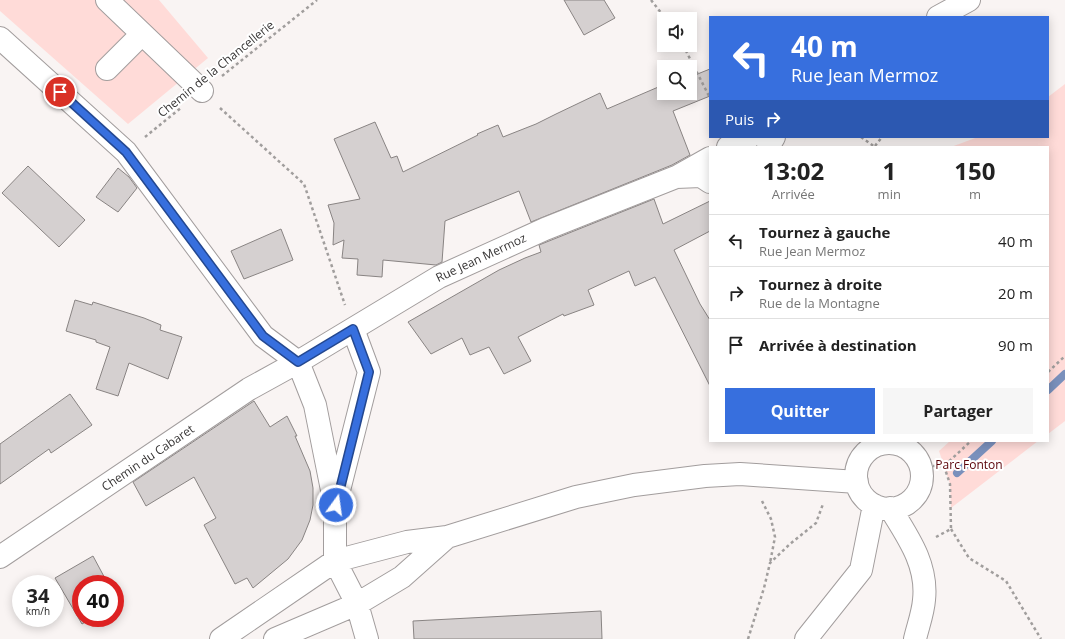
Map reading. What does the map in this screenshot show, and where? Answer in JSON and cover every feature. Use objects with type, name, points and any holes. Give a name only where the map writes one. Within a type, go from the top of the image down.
[{"type":"street","points":[[107,0],[202,91]]},
{"type":"street","points":[[940,16],[969,0]]},
{"type":"street","points":[[107,69],[142,34]]},
{"type":"street","points":[[0,38],[126,152],[263,336],[298,362],[316,405],[336,505],[335,561],[357,604],[367,639]]},
{"type":"street","points":[[730,146],[748,138]]},
{"type":"street","name":"Rue Jean Mermoz","points":[[298,362],[439,277],[545,229],[676,177],[709,159]]},
{"type":"street","name":"Rue Jean Mermoz","points":[[676,177],[701,176],[709,181]]},
{"type":"street","points":[[336,505],[369,372],[353,329]]},
{"type":"street","name":"Chemin du Cabaret","points":[[0,558],[249,390],[298,362]]},
{"type":"street","points":[[882,507],[900,507],[909,502],[916,495],[921,486],[921,466],[918,459],[912,451],[894,443],[884,442],[868,450],[858,465],[856,475],[857,482],[863,495],[882,507],[914,547],[923,573],[924,599],[915,639]]},
{"type":"street","points":[[221,639],[335,561],[406,542],[447,537],[576,497],[626,487],[705,476],[740,474],[857,482]]},
{"type":"street","points":[[806,639],[861,570],[882,507]]},
{"type":"street","points":[[276,639],[357,604],[402,577],[447,537]]},
{"type":"path","name":"Chemin de la Chancellerie","points":[[126,152],[317,0]]},
{"type":"path","points":[[651,0],[660,12]]},
{"type":"path","points":[[687,52],[709,96]]},
{"type":"path","points":[[202,91],[304,184],[353,329]]},
{"type":"path","points":[[862,138],[874,146]]},
{"type":"path","points":[[1049,371],[1065,356]]},
{"type":"path","points":[[921,466],[944,466],[971,442]]},
{"type":"path","points":[[944,466],[950,484],[951,529],[969,558],[1006,581],[1040,639]]},
{"type":"path","points":[[748,639],[764,588],[775,537],[771,519],[761,498],[762,476]]},
{"type":"path","points":[[770,563],[790,544],[816,523],[822,508],[826,480]]},
{"type":"path","points":[[914,547],[951,529]]},
{"type":"green space","points":[[0,0],[159,0],[208,58],[128,124],[0,11]]},
{"type":"green space","points":[[1065,84],[1065,421],[1049,433],[1049,146],[954,146],[975,138],[1049,138],[1049,96]]},
{"type":"green space","name":"Parc Fonton","points":[[949,442],[1037,442],[951,508],[950,484],[939,451]]},
{"type":"building","points":[[564,0],[604,0],[615,18],[584,35]]},
{"type":"building","points":[[709,69],[709,96],[673,111],[690,155],[672,165],[531,222],[519,191],[445,221],[442,262],[436,265],[383,260],[382,277],[357,275],[358,259],[342,258],[344,240],[333,245],[334,223],[328,205],[360,199],[334,139],[375,122],[391,158],[397,156],[403,172],[478,135],[477,134],[498,125],[503,137],[536,124],[600,93],[607,109],[657,88],[657,100],[697,100],[697,74]]},
{"type":"building","points":[[28,166],[85,220],[59,247],[2,193]]},
{"type":"building","points":[[118,168],[129,177],[137,188],[118,212],[96,197]]},
{"type":"building","points":[[654,199],[663,224],[709,201],[709,232],[674,250],[700,304],[709,318],[709,384],[655,277],[635,286],[629,271],[588,290],[594,305],[564,316],[563,314],[518,337],[531,361],[504,374],[489,347],[470,355],[462,338],[431,354],[408,322],[499,270],[541,252],[539,245]]},
{"type":"building","points":[[281,229],[293,260],[244,279],[231,251]]},
{"type":"building","points":[[75,300],[92,305],[93,302],[144,318],[161,325],[160,330],[182,337],[168,379],[129,363],[118,396],[96,389],[110,347],[96,342],[96,340],[66,331]]},
{"type":"building","points":[[70,394],[92,425],[51,453],[49,449],[0,484],[0,444]]},
{"type":"building","points":[[254,401],[270,427],[287,416],[297,436],[295,436],[310,471],[313,488],[313,505],[310,520],[302,540],[288,559],[253,588],[247,578],[235,584],[204,525],[216,518],[194,477],[146,506],[133,482]]},
{"type":"building","points":[[93,556],[103,575],[72,575],[72,607],[64,593],[64,575],[60,575]]},
{"type":"building","points":[[601,611],[602,639],[414,639],[413,621]]},
{"type":"waterway","points":[[1049,389],[1065,374]]},
{"type":"waterway","points":[[957,473],[991,442]]},
{"type":"route","points":[[60,92],[126,152],[263,336],[298,362],[353,329],[369,372],[336,505]]}]
